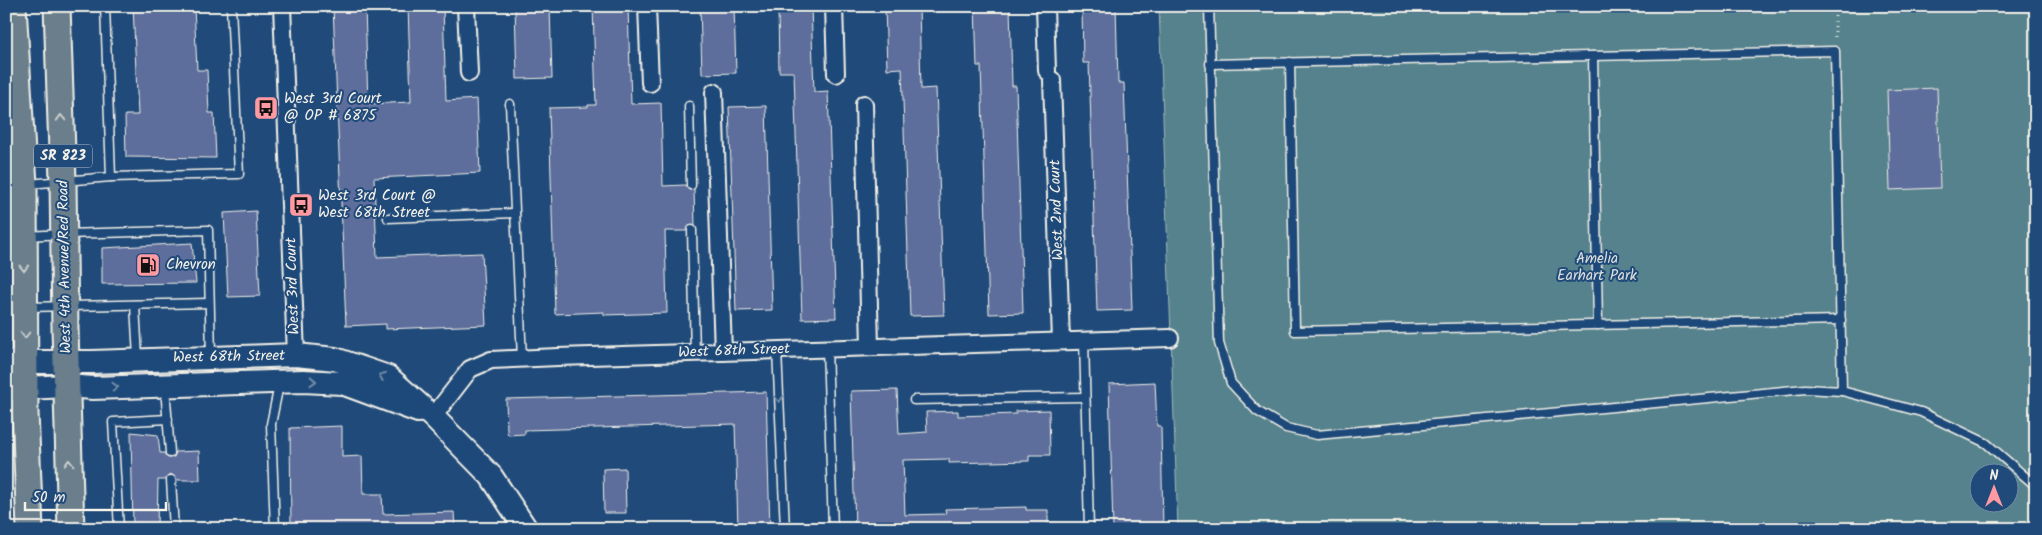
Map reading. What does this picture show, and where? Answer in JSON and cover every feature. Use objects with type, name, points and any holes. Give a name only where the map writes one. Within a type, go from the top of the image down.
[{"type":"main road","name":"SR 823","points":[[13,6],[24,184],[15,237],[25,307],[16,363],[16,388],[30,529]]},
{"type":"main road","name":"West 4th Avenue/Red Road","points":[[57,6],[64,181],[66,361],[71,529]]},
{"type":"main road","name":"West 68th Street","points":[[16,363],[296,355],[335,359],[388,377],[433,417]]},
{"type":"main road","name":"West 68th Street","points":[[16,388],[67,386],[93,388],[303,381],[342,383],[433,417]]},
{"type":"main road","points":[[433,417],[491,476],[526,529]]},
{"type":"street","name":"West 3rd Court","points":[[282,6],[296,355]]},
{"type":"street","points":[[466,6],[469,73]]},
{"type":"street","points":[[647,6],[650,83]]},
{"type":"street","points":[[834,6],[836,74]]},
{"type":"street","name":"West 2nd Court","points":[[1045,6],[1050,76],[1061,341]]},
{"type":"street","points":[[714,92],[724,352]]},
{"type":"street","points":[[864,104],[870,347]]},
{"type":"street","name":"West 68th Street","points":[[433,417],[470,369],[491,360],[1170,338]]},
{"type":"lane","points":[[105,6],[111,178]]},
{"type":"lane","points":[[24,184],[111,178],[238,174],[231,6]]},
{"type":"lane","points":[[1209,6],[1219,343],[1231,383],[1257,411],[1286,428],[1317,435],[1805,389],[1842,391],[1921,412],[1986,443],[2036,486]]},
{"type":"lane","points":[[1210,64],[1835,51],[1842,391]]},
{"type":"lane","points":[[1592,56],[1598,325]]},
{"type":"lane","points":[[1290,62],[1295,331],[1841,320]]},
{"type":"lane","points":[[510,104],[522,358]]},
{"type":"lane","points":[[689,106],[691,185]]},
{"type":"lane","points":[[388,218],[515,212]]},
{"type":"lane","points":[[15,237],[208,230],[211,358]]},
{"type":"lane","points":[[692,230],[695,352]]},
{"type":"lane","points":[[25,307],[209,303]]},
{"type":"lane","points":[[135,305],[138,359]]},
{"type":"lane","points":[[1084,340],[1090,529]]},
{"type":"lane","points":[[827,348],[833,529]]},
{"type":"lane","points":[[777,350],[785,529]]},
{"type":"lane","points":[[275,529],[271,424],[279,383]]},
{"type":"lane","points":[[165,385],[170,453]]},
{"type":"lane","points":[[914,400],[1086,397]]},
{"type":"lane","points":[[118,529],[113,422],[168,419]]},
{"type":"lane","points":[[171,480],[174,529]]},
{"type":"path","points":[[1835,6],[1835,51]]},
{"type":"green space","name":"Amelia Earhart Park","points":[[1159,6],[2036,6],[2036,529],[1178,529]]},
{"type":"building","points":[[133,6],[194,6],[197,70],[207,70],[209,113],[214,113],[216,158],[126,157],[125,115],[138,115]]},
{"type":"building","points":[[333,6],[365,6],[368,104],[411,102],[408,6],[443,6],[446,101],[477,99],[480,173],[374,178],[377,257],[482,253],[486,325],[386,329],[386,324],[346,326]]},
{"type":"building","points":[[515,6],[550,6],[552,78],[517,79]]},
{"type":"building","points":[[593,6],[628,6],[631,104],[661,103],[663,186],[685,185],[689,190],[694,189],[695,226],[690,225],[686,231],[665,231],[667,313],[604,315],[604,312],[555,314],[549,108],[596,105]]},
{"type":"building","points":[[700,6],[734,6],[736,73],[702,74]]},
{"type":"building","points":[[778,6],[811,6],[814,92],[828,91],[836,318],[802,319],[794,72],[779,72]]},
{"type":"building","points":[[885,6],[919,6],[921,89],[936,88],[944,315],[910,316],[902,68],[887,69]]},
{"type":"building","points":[[975,6],[1010,6],[1012,86],[1016,86],[1023,313],[989,314],[981,66],[977,66]]},
{"type":"building","points":[[1082,6],[1116,6],[1118,83],[1124,83],[1132,310],[1097,311],[1089,63],[1083,63]]},
{"type":"building","points":[[1937,88],[1940,188],[1890,190],[1887,90]]},
{"type":"building","points":[[766,106],[772,310],[736,311],[729,107]]},
{"type":"building","points":[[256,211],[260,296],[228,297],[224,213]]},
{"type":"building","name":"Chevron","points":[[192,243],[196,283],[102,284],[102,248]]},
{"type":"building","points":[[1155,382],[1157,426],[1161,426],[1163,529],[1113,529],[1109,384]]},
{"type":"building","points":[[897,390],[899,434],[927,432],[926,412],[958,411],[958,416],[1016,414],[1016,411],[1049,410],[1050,455],[1029,455],[1029,461],[949,463],[949,459],[903,460],[905,515],[946,514],[945,509],[1026,507],[1026,510],[1048,510],[1048,529],[855,529],[851,391]]},
{"type":"building","points":[[766,392],[770,529],[738,529],[735,424],[525,430],[525,434],[508,435],[507,430],[506,399]]},
{"type":"building","points":[[342,426],[342,457],[362,456],[363,494],[382,494],[383,514],[454,512],[455,529],[291,529],[290,428]]},
{"type":"building","points":[[131,432],[158,435],[160,453],[164,453],[168,458],[174,457],[176,452],[199,451],[200,480],[177,480],[171,474],[165,480],[158,480],[157,529],[133,529]]},
{"type":"building","points":[[625,468],[626,513],[604,513],[603,469]]},
{"type":"place","name":"West 3rd Court @ OP # 6875","points":[[266,108]]},
{"type":"place","name":"West 3rd Court @ West 68th Street","points":[[301,205]]},
{"type":"place","name":"Chevron","points":[[148,265]]}]
